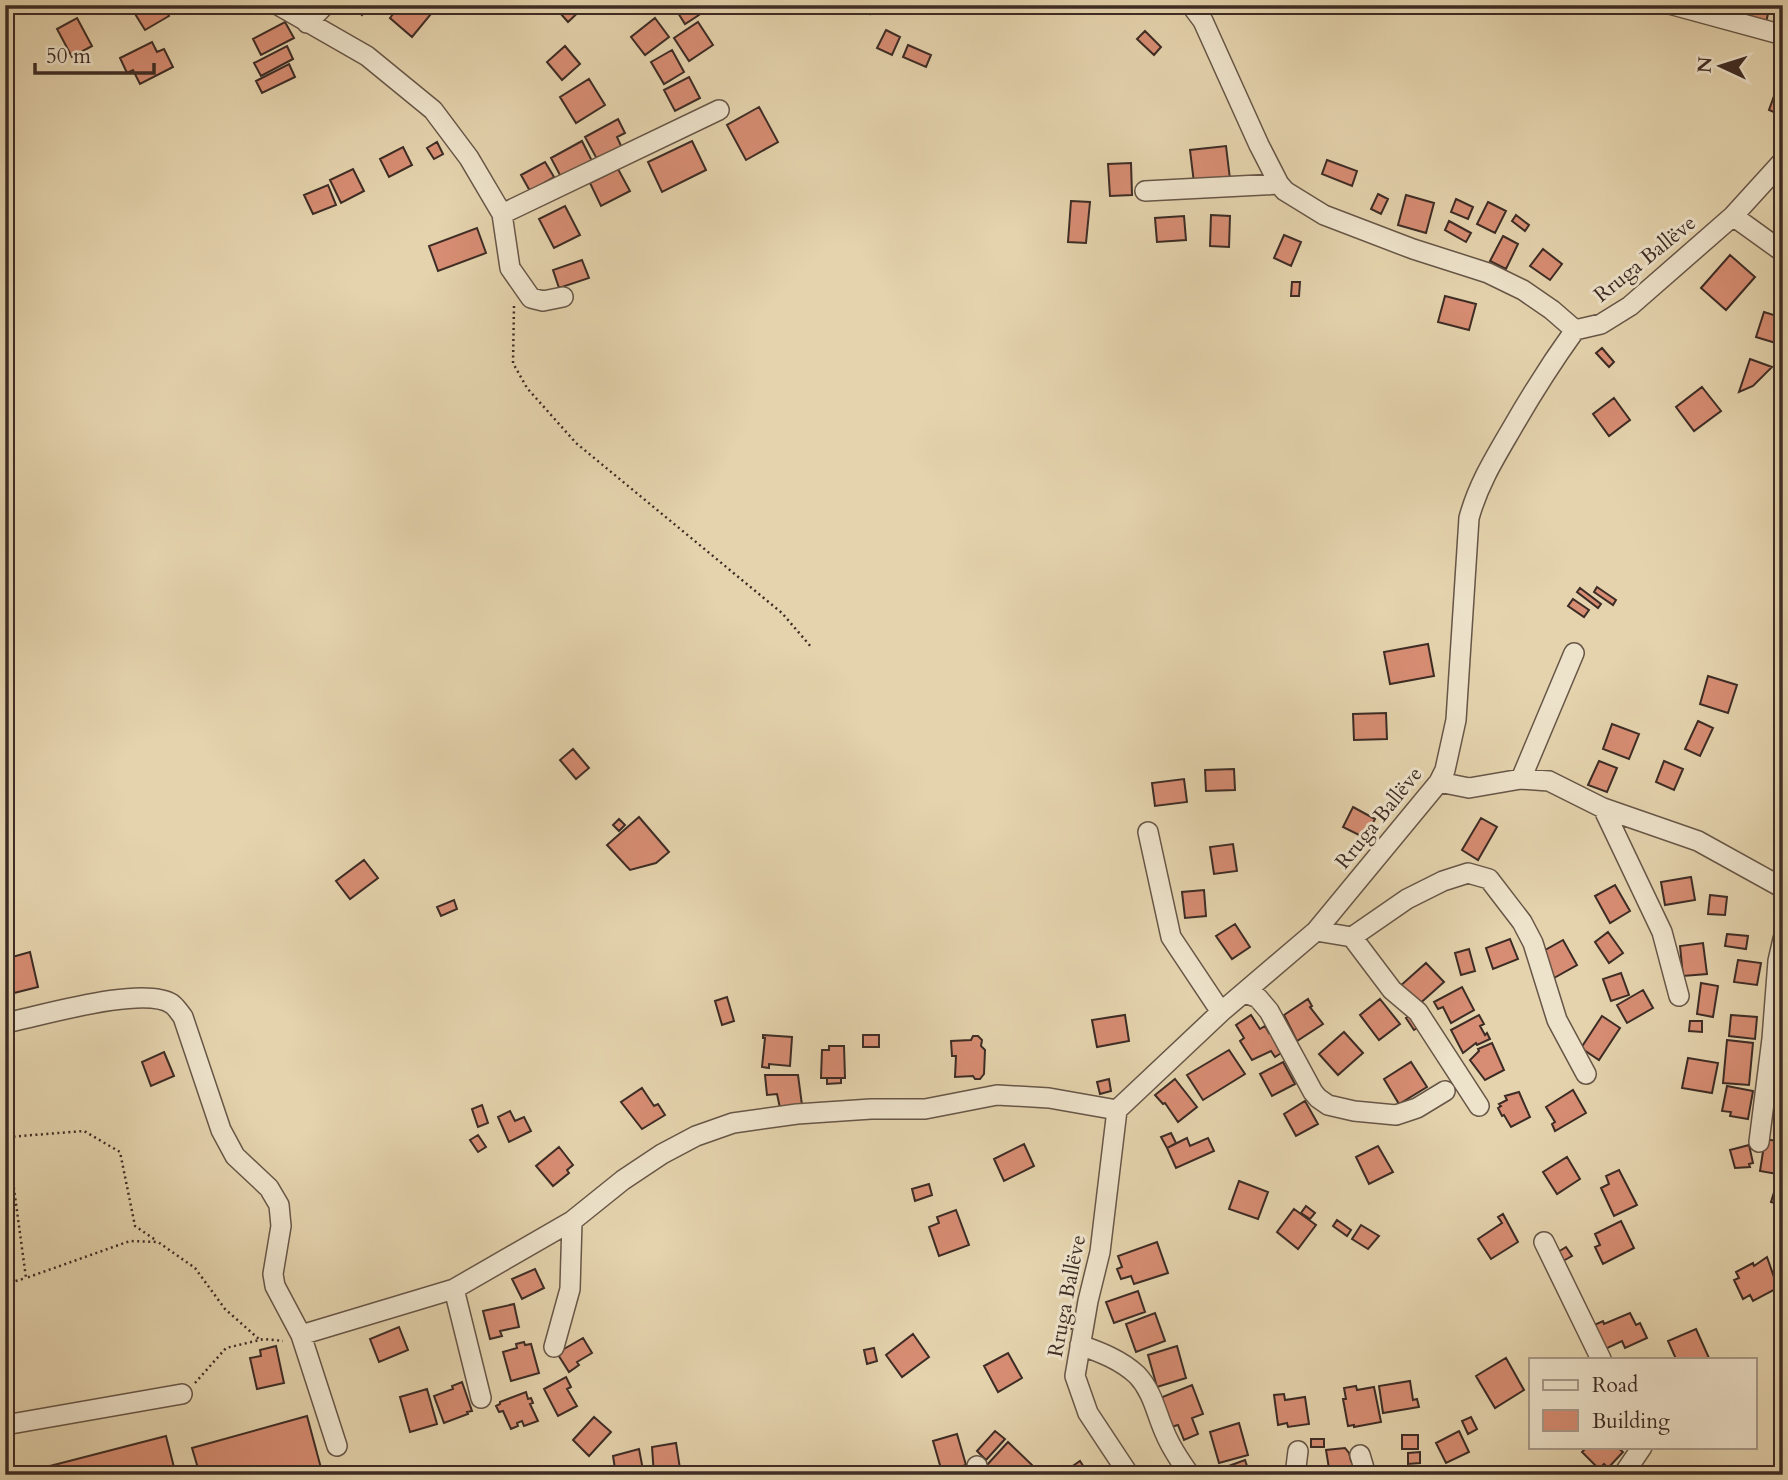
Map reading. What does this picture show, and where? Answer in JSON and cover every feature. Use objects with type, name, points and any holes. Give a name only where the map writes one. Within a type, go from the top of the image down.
[{"type":"street","points":[[278,5],[368,56],[433,110],[469,158],[502,214],[510,268],[531,298],[543,301],[563,297]]},
{"type":"street","points":[[307,23],[325,5]]},
{"type":"street","points":[[1191,5],[1203,21],[1279,184],[1297,200],[1324,215],[1413,249],[1488,273],[1522,290],[1552,310],[1575,330]]},
{"type":"street","points":[[1673,5],[1783,35]]},
{"type":"street","points":[[502,214],[719,110]]},
{"type":"street","name":"Rruga Ballëve","points":[[1129,1475],[1088,1413],[1075,1376],[1100,1252],[1117,1110],[1221,1012],[1316,931],[1439,782],[1445,770],[1456,720],[1469,517],[1475,495],[1545,372],[1575,330],[1601,324],[1630,306],[1733,216],[1783,161]]},
{"type":"street","points":[[1145,191],[1279,184]]},
{"type":"street","points":[[1733,216],[1783,252]]},
{"type":"street","points":[[1521,779],[1574,653]]},
{"type":"street","points":[[1439,782],[1469,788],[1521,779],[1549,781],[1604,808],[1698,841],[1783,888]]},
{"type":"street","points":[[1604,808],[1662,932],[1679,996]]},
{"type":"street","points":[[1148,832],[1171,937],[1221,1012]]},
{"type":"street","points":[[1352,937],[1408,899],[1443,881],[1468,873],[1489,879],[1522,922],[1533,943],[1557,1020],[1586,1074]]},
{"type":"street","points":[[1316,931],[1352,937],[1392,990],[1418,1012],[1479,1106]]},
{"type":"street","points":[[1759,1142],[1772,1039],[1778,961],[1783,939]]},
{"type":"street","points":[[1245,993],[1258,998],[1269,1011],[1313,1091],[1322,1102],[1354,1111],[1399,1115],[1417,1108],[1445,1091]]},
{"type":"street","points":[[5,1023],[141,997],[172,1004],[183,1017],[221,1130],[230,1148],[269,1188],[279,1205],[281,1226],[272,1274],[275,1286],[302,1339],[337,1446]]},
{"type":"street","points":[[302,1339],[454,1289],[572,1221],[623,1180],[662,1154],[696,1136],[733,1123],[797,1114],[871,1109],[925,1109],[998,1095],[1049,1098],[1117,1110]]},
{"type":"street","points":[[554,1347],[570,1289],[572,1221]]},
{"type":"street","points":[[1544,1242],[1601,1358]]},
{"type":"street","points":[[454,1289],[481,1398]]},
{"type":"street","points":[[1080,1345],[1114,1359],[1137,1375],[1150,1392],[1164,1432],[1190,1475]]},
{"type":"street","points":[[5,1425],[182,1394]]},
{"type":"street","points":[[1623,1475],[1641,1448]]},
{"type":"street","points":[[1295,1475],[1298,1451]]},
{"type":"street","points":[[1360,1455],[1366,1475]]},
{"type":"path","points":[[514,296],[513,363],[527,388],[576,443],[782,612],[812,648]]},
{"type":"path","points":[[5,1122],[26,1278]]},
{"type":"path","points":[[8,1137],[85,1131],[120,1152],[135,1226],[195,1268],[225,1309],[260,1340]]},
{"type":"path","points":[[5,1284],[130,1241],[158,1242]]},
{"type":"path","points":[[182,1394],[204,1375],[226,1348],[260,1340],[302,1339]]},
{"type":"building","points":[[138,5],[163,5],[169,16],[145,30],[132,9]]},
{"type":"building","points":[[351,5],[370,5],[362,15]]},
{"type":"building","points":[[400,5],[420,5],[431,14],[412,37],[390,18]]},
{"type":"building","points":[[553,5],[586,5],[568,22]]},
{"type":"building","points":[[645,5],[659,5],[653,12]]},
{"type":"building","points":[[673,5],[693,5],[699,15],[685,24]]},
{"type":"building","points":[[858,5],[876,5],[870,14]]},
{"type":"building","points":[[1742,5],[1770,5],[1765,27],[1738,20]]},
{"type":"building","points":[[77,18],[92,46],[72,57],[57,29]]},
{"type":"building","points":[[655,18],[669,37],[645,55],[631,37]]},
{"type":"building","points":[[285,22],[294,38],[261,55],[253,39]]},
{"type":"building","points":[[698,22],[713,45],[689,61],[674,38]]},
{"type":"building","points":[[886,30],[900,37],[892,55],[877,48]]},
{"type":"building","points":[[1145,31],[1161,47],[1154,55],[1137,39]]},
{"type":"building","points":[[152,42],[157,52],[164,49],[173,67],[140,84],[133,70],[127,73],[120,58]]},
{"type":"building","points":[[908,45],[931,55],[926,67],[903,57]]},
{"type":"building","points":[[287,46],[293,59],[261,76],[254,63]]},
{"type":"building","points":[[565,46],[580,64],[562,80],[547,62]]},
{"type":"building","points":[[672,50],[684,72],[664,84],[651,62]]},
{"type":"building","points":[[289,64],[295,77],[262,93],[256,81]]},
{"type":"building","points":[[689,77],[700,98],[675,111],[664,90]]},
{"type":"building","points":[[589,79],[605,105],[576,123],[560,97]]},
{"type":"building","points":[[1774,96],[1783,100],[1783,116],[1769,110]]},
{"type":"building","points":[[759,107],[778,142],[746,160],[727,125]]},
{"type":"building","points":[[618,119],[625,133],[617,137],[622,148],[598,161],[585,137]]},
{"type":"building","points":[[582,141],[592,161],[561,177],[551,158]]},
{"type":"building","points":[[692,141],[706,170],[662,192],[648,162]]},
{"type":"building","points":[[437,142],[443,154],[434,159],[427,148]]},
{"type":"building","points":[[1226,146],[1230,179],[1194,183],[1190,150]]},
{"type":"building","points":[[403,147],[412,165],[389,177],[380,159]]},
{"type":"building","points":[[1327,160],[1357,171],[1352,186],[1322,174]]},
{"type":"building","points":[[545,162],[554,177],[530,191],[521,175]]},
{"type":"building","points":[[1131,163],[1132,195],[1110,196],[1108,164]]},
{"type":"building","points":[[353,169],[364,191],[341,203],[330,180]]},
{"type":"building","points":[[618,169],[630,191],[601,206],[590,183]]},
{"type":"building","points":[[328,185],[336,205],[313,214],[304,195]]},
{"type":"building","points":[[1378,194],[1388,199],[1381,214],[1371,209]]},
{"type":"building","points":[[1406,195],[1434,203],[1426,233],[1398,225]]},
{"type":"building","points":[[1456,199],[1473,207],[1468,219],[1451,212]]},
{"type":"building","points":[[1071,201],[1090,202],[1086,243],[1068,242]]},
{"type":"building","points":[[1488,202],[1506,211],[1495,233],[1477,224]]},
{"type":"building","points":[[565,206],[580,235],[554,248],[539,219]]},
{"type":"building","points":[[1211,215],[1230,216],[1229,247],[1210,246]]},
{"type":"building","points":[[1516,215],[1529,225],[1525,231],[1512,221]]},
{"type":"building","points":[[1184,216],[1186,240],[1157,242],[1155,218]]},
{"type":"building","points":[[1449,221],[1471,233],[1466,242],[1445,230]]},
{"type":"building","points":[[477,228],[486,253],[438,271],[429,246]]},
{"type":"building","points":[[1284,235],[1301,242],[1291,266],[1274,258]]},
{"type":"building","points":[[1503,236],[1518,244],[1506,269],[1490,261]]},
{"type":"building","points":[[1543,249],[1562,264],[1550,280],[1530,266]]},
{"type":"building","points":[[1730,255],[1755,277],[1726,310],[1701,288]]},
{"type":"building","points":[[582,260],[589,278],[559,288],[553,270]]},
{"type":"building","points":[[1292,282],[1300,282],[1299,296],[1291,296]]},
{"type":"building","points":[[1445,296],[1476,304],[1469,330],[1438,322]]},
{"type":"building","points":[[1764,312],[1783,318],[1783,332],[1779,344],[1756,337]]},
{"type":"building","points":[[1602,348],[1614,362],[1609,367],[1596,353]]},
{"type":"building","points":[[1750,359],[1772,367],[1753,386],[1739,392]]},
{"type":"building","points":[[1702,387],[1721,411],[1694,431],[1676,407]]},
{"type":"building","points":[[1614,398],[1630,420],[1609,436],[1593,414]]},
{"type":"building","points":[[1597,587],[1616,600],[1613,605],[1594,592]]},
{"type":"building","points":[[1580,588],[1601,604],[1598,608],[1577,592]]},
{"type":"building","points":[[1573,599],[1589,610],[1584,617],[1568,606]]},
{"type":"building","points":[[1428,644],[1434,676],[1390,684],[1384,652]]},
{"type":"building","points":[[1708,676],[1737,685],[1728,713],[1700,704]]},
{"type":"building","points":[[1386,713],[1387,739],[1354,740],[1353,714]]},
{"type":"building","points":[[1698,721],[1713,728],[1700,756],[1685,749]]},
{"type":"building","points":[[1612,724],[1639,734],[1629,759],[1603,749]]},
{"type":"building","points":[[573,749],[589,768],[576,779],[560,760]]},
{"type":"building","points":[[1599,761],[1617,768],[1607,792],[1588,785]]},
{"type":"building","points":[[1664,761],[1683,769],[1674,790],[1656,782]]},
{"type":"building","points":[[1234,769],[1235,790],[1206,791],[1205,770]]},
{"type":"building","points":[[1184,779],[1187,802],[1155,806],[1152,783]]},
{"type":"building","points":[[1353,807],[1375,819],[1365,838],[1343,827]]},
{"type":"building","points":[[639,817],[669,852],[656,863],[630,870],[607,845]]},
{"type":"building","points":[[1481,818],[1497,827],[1478,860],[1462,850]]},
{"type":"building","points":[[619,819],[625,825],[619,831],[613,825]]},
{"type":"building","points":[[1233,844],[1237,871],[1214,874],[1210,847]]},
{"type":"building","points":[[364,860],[378,878],[350,899],[336,881]]},
{"type":"building","points":[[1691,877],[1695,900],[1665,905],[1661,882]]},
{"type":"building","points":[[1615,885],[1630,911],[1610,923],[1595,896]]},
{"type":"building","points":[[1204,890],[1206,916],[1185,918],[1182,892]]},
{"type":"building","points":[[1710,895],[1727,897],[1725,915],[1708,914]]},
{"type":"building","points":[[454,900],[457,909],[441,916],[437,907]]},
{"type":"building","points":[[1235,924],[1250,947],[1232,959],[1216,936]]},
{"type":"building","points":[[1608,932],[1623,953],[1609,963],[1595,942]]},
{"type":"building","points":[[1727,934],[1748,936],[1746,949],[1725,946]]},
{"type":"building","points":[[1510,939],[1518,959],[1493,969],[1486,948]]},
{"type":"building","points":[[1563,940],[1577,965],[1554,978],[1540,953]]},
{"type":"building","points":[[1703,943],[1707,974],[1683,976],[1680,946]]},
{"type":"building","points":[[1469,949],[1475,971],[1461,975],[1455,953]]},
{"type":"building","points":[[30,952],[38,987],[10,994],[5,974],[5,959]]},
{"type":"building","points":[[1738,960],[1761,963],[1757,985],[1734,982]]},
{"type":"building","points":[[1426,963],[1444,982],[1416,1007],[1399,987]]},
{"type":"building","points":[[1621,973],[1629,995],[1611,1001],[1603,979]]},
{"type":"building","points":[[1701,983],[1718,986],[1713,1017],[1697,1014]]},
{"type":"building","points":[[1462,987],[1474,1010],[1451,1023],[1443,1007],[1438,1009],[1434,1002]]},
{"type":"building","points":[[1643,990],[1653,1008],[1627,1023],[1617,1005]]},
{"type":"building","points":[[727,997],[734,1021],[722,1025],[715,1001]]},
{"type":"building","points":[[1308,999],[1312,1006],[1310,1007],[1323,1024],[1297,1041],[1284,1015]]},
{"type":"building","points":[[1380,999],[1400,1024],[1379,1040],[1360,1015]]},
{"type":"building","points":[[1414,1013],[1422,1025],[1414,1030],[1406,1018]]},
{"type":"building","points":[[1125,1015],[1129,1041],[1097,1047],[1092,1020]]},
{"type":"building","points":[[1251,1015],[1260,1029],[1265,1026],[1269,1033],[1274,1030],[1286,1050],[1275,1057],[1271,1051],[1252,1060],[1240,1041],[1244,1038],[1236,1025]]},
{"type":"building","points":[[1479,1015],[1484,1024],[1480,1026],[1490,1039],[1477,1045],[1476,1043],[1463,1053],[1451,1030]]},
{"type":"building","points":[[1731,1015],[1757,1017],[1755,1039],[1729,1036]]},
{"type":"building","points":[[1602,1016],[1620,1028],[1599,1060],[1581,1048]]},
{"type":"building","points":[[1690,1021],[1702,1021],[1702,1032],[1689,1031]]},
{"type":"building","points":[[1344,1032],[1363,1053],[1338,1075],[1319,1054]]},
{"type":"building","points":[[763,1035],[792,1037],[790,1066],[769,1064],[769,1068],[762,1067]]},
{"type":"building","points":[[863,1035],[879,1035],[879,1047],[863,1047]]},
{"type":"building","points":[[973,1036],[982,1040],[981,1046],[985,1050],[984,1074],[980,1079],[973,1076],[955,1077],[956,1056],[952,1056],[951,1041],[971,1040]]},
{"type":"building","points":[[1727,1040],[1753,1043],[1749,1085],[1723,1083]]},
{"type":"building","points":[[1492,1043],[1504,1070],[1485,1080],[1470,1060],[1478,1049]]},
{"type":"building","points":[[829,1046],[844,1046],[845,1078],[821,1078],[822,1050],[829,1050]]},
{"type":"building","points":[[1229,1050],[1245,1074],[1203,1100],[1187,1075]]},
{"type":"building","points":[[164,1052],[174,1076],[151,1086],[142,1062]]},
{"type":"building","points":[[1688,1058],[1718,1063],[1712,1093],[1682,1088]]},
{"type":"building","points":[[1283,1062],[1295,1084],[1272,1096],[1260,1074]]},
{"type":"building","points":[[1411,1062],[1427,1087],[1399,1104],[1384,1079]]},
{"type":"building","points":[[765,1075],[798,1075],[802,1105],[780,1108],[777,1094],[767,1095]]},
{"type":"building","points":[[827,1078],[841,1078],[841,1083],[827,1084]]},
{"type":"building","points":[[1109,1079],[1111,1091],[1100,1094],[1097,1082]]},
{"type":"building","points":[[1175,1079],[1197,1107],[1178,1122],[1165,1103],[1155,1095]]},
{"type":"building","points":[[1727,1086],[1753,1091],[1748,1119],[1730,1116],[1731,1112],[1722,1111]]},
{"type":"building","points":[[642,1088],[654,1106],[658,1104],[665,1115],[642,1129],[621,1102]]},
{"type":"building","points":[[1573,1090],[1586,1113],[1555,1131],[1552,1124],[1555,1122],[1546,1107]]},
{"type":"building","points":[[1519,1092],[1530,1117],[1511,1127],[1498,1108],[1501,1106],[1499,1104],[1507,1100],[1505,1096]]},
{"type":"building","points":[[1305,1101],[1318,1124],[1296,1136],[1284,1114]]},
{"type":"building","points":[[482,1105],[488,1123],[478,1127],[472,1109]]},
{"type":"building","points":[[510,1111],[515,1121],[524,1117],[531,1131],[509,1142],[498,1117]]},
{"type":"building","points":[[1171,1133],[1176,1143],[1167,1148],[1161,1137]]},
{"type":"building","points":[[478,1135],[486,1147],[478,1152],[470,1140]]},
{"type":"building","points":[[1187,1138],[1190,1146],[1208,1138],[1214,1151],[1176,1168],[1167,1148]]},
{"type":"building","points":[[1765,1139],[1783,1142],[1783,1175],[1760,1171]]},
{"type":"building","points":[[1024,1144],[1034,1166],[1004,1181],[994,1159]]},
{"type":"building","points":[[1749,1145],[1753,1163],[1749,1164],[1750,1167],[1735,1168],[1730,1150]]},
{"type":"building","points":[[1378,1146],[1393,1172],[1369,1184],[1356,1157]]},
{"type":"building","points":[[559,1147],[573,1165],[567,1170],[569,1173],[553,1186],[536,1166]]},
{"type":"building","points":[[1567,1157],[1580,1179],[1557,1194],[1543,1172]]},
{"type":"building","points":[[1619,1170],[1637,1205],[1614,1216],[1601,1188],[1609,1184],[1606,1176]]},
{"type":"building","points":[[1779,1176],[1783,1177],[1783,1205],[1771,1202]]},
{"type":"building","points":[[1239,1181],[1268,1192],[1258,1219],[1229,1209]]},
{"type":"building","points":[[929,1184],[932,1195],[915,1201],[912,1189]]},
{"type":"building","points":[[1306,1206],[1315,1213],[1310,1219],[1301,1213]]},
{"type":"building","points":[[1294,1209],[1316,1225],[1298,1249],[1277,1232]]},
{"type":"building","points":[[956,1210],[969,1245],[939,1256],[929,1227],[939,1223],[937,1217]]},
{"type":"building","points":[[1503,1214],[1518,1242],[1491,1259],[1478,1239],[1502,1223],[1498,1217]]},
{"type":"building","points":[[1337,1220],[1351,1230],[1347,1236],[1333,1226]]},
{"type":"building","points":[[1621,1221],[1634,1248],[1603,1264],[1595,1247],[1600,1245],[1595,1234]]},
{"type":"building","points":[[1361,1225],[1379,1236],[1368,1249],[1352,1239]]},
{"type":"building","points":[[1157,1242],[1168,1273],[1134,1284],[1131,1276],[1121,1279],[1117,1269],[1122,1267],[1118,1256]]},
{"type":"building","points":[[1566,1247],[1572,1256],[1563,1261],[1558,1252]]},
{"type":"building","points":[[1767,1257],[1774,1277],[1776,1276],[1781,1286],[1753,1301],[1750,1295],[1743,1299],[1734,1280],[1739,1278],[1736,1272],[1753,1263],[1754,1266]]},
{"type":"building","points":[[535,1269],[544,1288],[522,1299],[512,1279]]},
{"type":"building","points":[[1138,1291],[1145,1312],[1114,1323],[1106,1302]]},
{"type":"building","points":[[514,1304],[519,1327],[500,1331],[502,1336],[490,1339],[483,1311]]},
{"type":"building","points":[[1155,1313],[1165,1341],[1136,1352],[1126,1324]]},
{"type":"building","points":[[1630,1313],[1636,1325],[1640,1323],[1647,1338],[1625,1348],[1622,1341],[1603,1350],[1592,1326]]},
{"type":"building","points":[[1065,1319],[1074,1320],[1073,1329],[1064,1328]]},
{"type":"building","points":[[399,1327],[408,1350],[379,1362],[370,1339]]},
{"type":"building","points":[[1696,1329],[1709,1358],[1676,1358],[1668,1341]]},
{"type":"building","points":[[913,1334],[929,1357],[902,1377],[886,1355]]},
{"type":"building","points":[[583,1338],[592,1353],[577,1362],[579,1365],[569,1372],[557,1353]]},
{"type":"building","points":[[524,1342],[525,1345],[531,1344],[539,1373],[511,1381],[503,1352],[517,1348],[516,1344]]},
{"type":"building","points":[[276,1346],[284,1383],[257,1389],[250,1358],[261,1356],[260,1350]]},
{"type":"building","points":[[1177,1346],[1186,1378],[1157,1387],[1148,1355]]},
{"type":"building","points":[[874,1348],[877,1361],[867,1364],[864,1350]]},
{"type":"building","points":[[1008,1353],[1022,1378],[998,1392],[984,1366]]},
{"type":"building","points":[[1506,1358],[1524,1390],[1495,1408],[1476,1376]]},
{"type":"building","points":[[566,1377],[571,1387],[567,1389],[577,1406],[558,1416],[544,1389]]},
{"type":"building","points":[[1410,1381],[1413,1400],[1417,1399],[1419,1407],[1383,1413],[1379,1386]]},
{"type":"building","points":[[462,1382],[472,1411],[444,1423],[434,1396],[453,1389],[452,1386]]},
{"type":"building","points":[[1192,1385],[1203,1414],[1192,1418],[1198,1434],[1184,1440],[1178,1425],[1171,1427],[1160,1398]]},
{"type":"building","points":[[1356,1386],[1357,1390],[1374,1387],[1381,1422],[1348,1426],[1343,1399],[1346,1399],[1344,1388]]},
{"type":"building","points":[[427,1389],[437,1424],[410,1432],[400,1397]]},
{"type":"building","points":[[526,1392],[528,1399],[531,1398],[533,1403],[530,1404],[538,1421],[524,1426],[522,1421],[511,1429],[503,1411],[499,1412],[496,1406]]},
{"type":"building","points":[[1284,1394],[1285,1400],[1305,1397],[1309,1424],[1288,1427],[1287,1423],[1278,1425],[1274,1395]]},
{"type":"building","points":[[307,1416],[321,1468],[295,1475],[200,1475],[192,1448]]},
{"type":"building","points":[[594,1417],[611,1432],[589,1456],[573,1440]]},
{"type":"building","points":[[1471,1417],[1477,1429],[1468,1434],[1462,1421]]},
{"type":"building","points":[[1239,1423],[1248,1455],[1219,1463],[1210,1432]]},
{"type":"building","points":[[995,1431],[1005,1439],[986,1460],[977,1451]]},
{"type":"building","points":[[1459,1431],[1469,1452],[1446,1463],[1436,1443]]},
{"type":"building","points":[[957,1434],[966,1465],[942,1472],[933,1441]]},
{"type":"building","points":[[1402,1435],[1418,1435],[1418,1449],[1402,1449]]},
{"type":"building","points":[[166,1436],[176,1475],[15,1475]]},
{"type":"building","points":[[1311,1439],[1324,1439],[1324,1447],[1311,1447]]},
{"type":"building","points":[[1008,1442],[1032,1465],[1023,1475],[995,1475],[986,1466]]},
{"type":"building","points":[[676,1443],[681,1475],[654,1475],[652,1447]]},
{"type":"building","points":[[1345,1448],[1351,1461],[1354,1460],[1356,1475],[1330,1475],[1326,1450]]},
{"type":"building","points":[[1586,1448],[1618,1448],[1623,1452],[1608,1468],[1604,1464],[1599,1469],[1582,1452]]},
{"type":"building","points":[[639,1449],[644,1475],[616,1475],[613,1456]]},
{"type":"building","points":[[1420,1452],[1420,1463],[1408,1464],[1408,1453]]},
{"type":"building","points":[[1245,1460],[1250,1475],[1228,1475],[1226,1467]]},
{"type":"building","points":[[1080,1461],[1089,1475],[1060,1475]]}]
